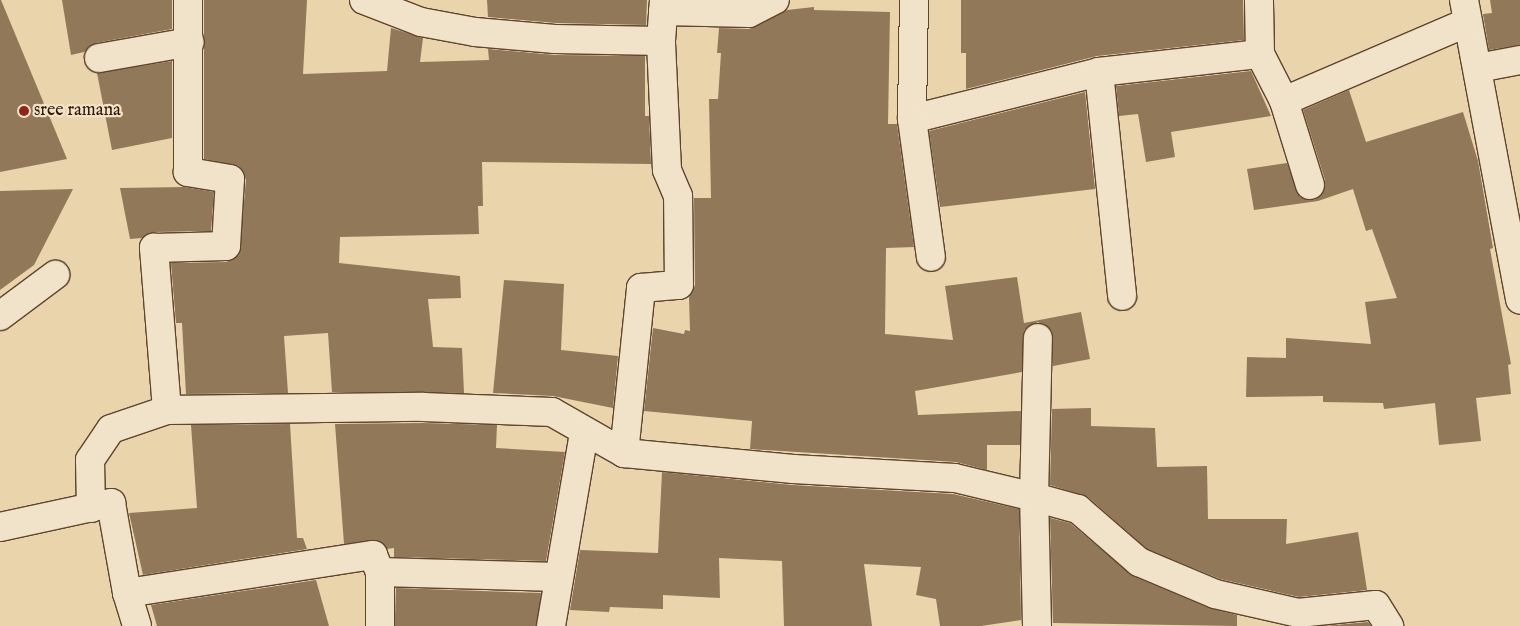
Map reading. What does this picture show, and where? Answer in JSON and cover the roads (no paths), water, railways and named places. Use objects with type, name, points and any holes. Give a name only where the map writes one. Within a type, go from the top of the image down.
[{"type":"street","points":[[167,410],[154,248],[226,246],[230,179],[188,172],[190,42],[188,0]]},
{"type":"street","points":[[364,0],[421,22],[475,32],[556,39],[661,41]]},
{"type":"street","points":[[624,452],[641,288],[679,285],[678,196],[668,170],[661,41],[664,5],[749,13],[775,0]]},
{"type":"street","points":[[914,0],[912,118],[931,257]]},
{"type":"street","points":[[1259,0],[1260,54],[1284,101],[1310,185]]},
{"type":"street","points":[[1284,101],[1466,11],[1514,228],[1520,300]]},
{"type":"street","points":[[99,58],[190,42]]},
{"type":"street","points":[[912,118],[1099,72],[1260,54]]},
{"type":"street","points":[[1478,68],[1520,60]]},
{"type":"street","points":[[1099,72],[1122,296]]},
{"type":"street","points":[[0,316],[54,275]]},
{"type":"street","points":[[1037,626],[1034,497],[1038,338]]},
{"type":"street","points":[[91,508],[90,460],[111,429],[167,410],[423,407],[552,412],[584,432],[624,452],[793,469],[955,478],[1034,497],[1078,509],[1139,562],[1215,594],[1298,612],[1376,605],[1389,626]]},
{"type":"street","points":[[551,626],[584,432]]},
{"type":"street","points":[[0,527],[111,503],[127,593],[137,626]]},
{"type":"street","points":[[127,593],[373,555],[380,572],[380,626]]},
{"type":"street","points":[[380,572],[558,578]]},
{"type":"place","name":"sree ramana","points":[[24,111]]}]
